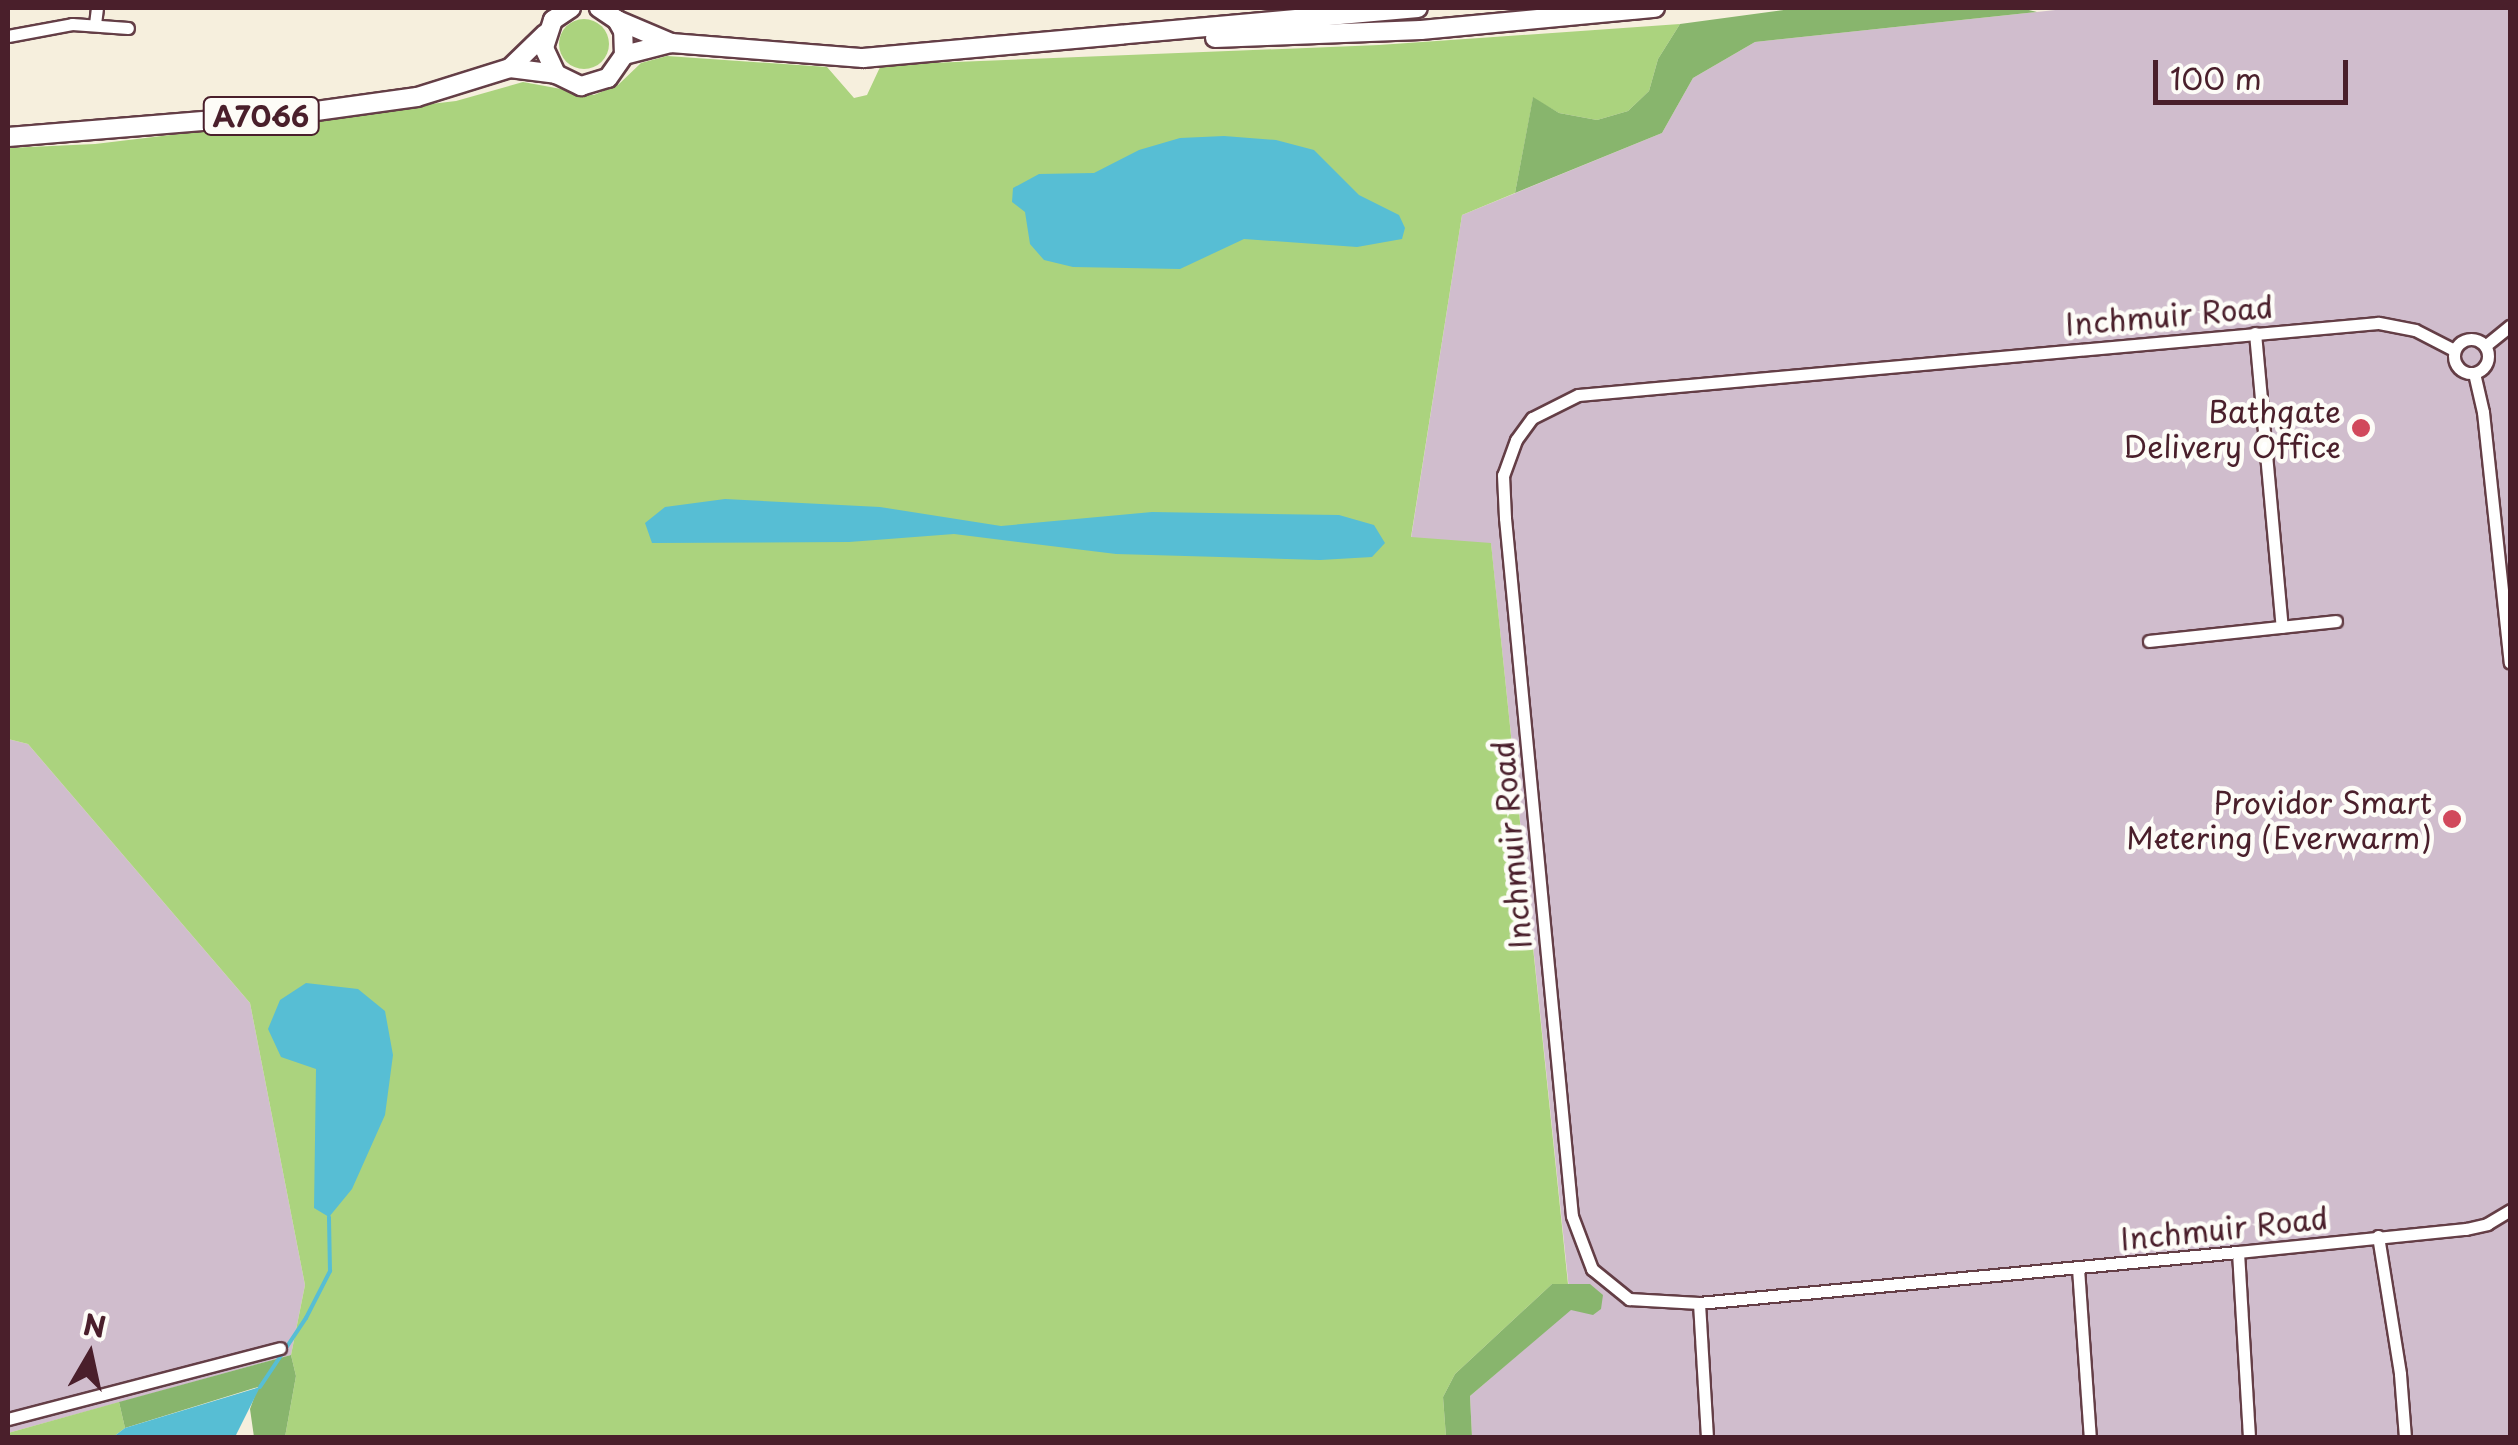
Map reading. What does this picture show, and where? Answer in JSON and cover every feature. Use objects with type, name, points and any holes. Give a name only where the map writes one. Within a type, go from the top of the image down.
[{"type":"main road","name":"A7066","points":[[510,68],[545,34],[553,20],[571,8]]},
{"type":"main road","name":"A7066","points":[[599,8],[671,43],[863,58],[1418,8]]},
{"type":"main road","name":"A7066","points":[[1090,40],[1368,33],[1655,8]]},
{"type":"main road","points":[[617,20],[625,43],[624,56]]},
{"type":"main road","points":[[545,34],[548,62],[556,74]]},
{"type":"main road","name":"A7066","points":[[8,137],[309,112],[416,97],[510,68],[556,74],[582,86],[596,84],[618,68],[624,56],[671,43]]},
{"type":"street","points":[[96,24],[97,8]]},
{"type":"street","points":[[8,36],[96,24],[128,28]]},
{"type":"street","name":"Inchmuir Road","points":[[2474,373],[2456,366],[2454,350],[2414,330],[2378,323],[1578,395],[1532,418],[1516,440],[1503,475],[1572,1216],[1592,1269],[1629,1299],[1698,1303],[2238,1252],[2466,1228],[2486,1224],[2510,1210]]},
{"type":"street","points":[[2484,346],[2510,326]]},
{"type":"street","points":[[2255,332],[2282,627]]},
{"type":"street","points":[[2454,350],[2466,340],[2484,346]]},
{"type":"street","points":[[2484,346],[2487,362],[2474,373],[2504,526],[2510,664]]},
{"type":"street","points":[[2149,641],[2336,621]]},
{"type":"street","points":[[2378,1236],[2405,1438]]},
{"type":"street","points":[[2238,1252],[2249,1438]]},
{"type":"street","points":[[2078,1268],[2090,1438]]},
{"type":"street","points":[[1698,1303],[1707,1438]]},
{"type":"street","points":[[8,1420],[280,1348]]},
{"type":"shaded area","points":[[2074,8],[2510,8],[2510,1437],[1472,1437],[1470,1396],[1571,1309],[1491,544],[1411,538],[1462,215],[1662,133],[1693,78],[1755,42]]},
{"type":"shaded area","points":[[8,739],[28,744],[250,1003],[305,1285],[291,1355],[8,1433]]},
{"type":"green space","points":[[1799,8],[2020,8],[2037,12],[1755,42],[1693,78],[1662,133],[1515,193],[1533,97],[1559,113],[1597,120],[1628,111],[1649,91],[1658,59],[1680,24]]},
{"type":"green space","points":[[584,19],[601,27],[609,44],[601,61],[584,69],[567,61],[559,44],[567,27]]},
{"type":"green space","points":[[1680,24],[1658,59],[1649,91],[1628,111],[1597,120],[1559,113],[1533,98],[1515,193],[1462,215],[1411,537],[1491,543],[1568,1284],[1552,1284],[1455,1374],[1443,1397],[1446,1437],[285,1437],[296,1376],[291,1355],[305,1285],[250,1003],[28,744],[8,739],[8,148],[95,144],[456,101],[523,82],[594,95],[618,85],[641,63],[667,56],[827,67],[854,98],[867,95],[881,65],[1379,45]]},
{"type":"green space","points":[[1552,1284],[1590,1284],[1603,1295],[1601,1309],[1593,1315],[1571,1310],[1470,1396],[1472,1437],[1446,1437],[1443,1397],[1455,1374]]},
{"type":"green space","points":[[291,1355],[296,1376],[285,1437],[254,1437],[250,1409],[258,1387],[125,1428],[119,1402]]},
{"type":"green space","points":[[119,1402],[125,1428],[113,1437],[8,1438],[8,1433]]},
{"type":"water","points":[[1180,138],[1276,140],[1314,150],[1359,195],[1399,215],[1405,228],[1402,239],[1357,247],[1244,239],[1180,269],[1073,267],[1044,260],[1030,244],[1025,212],[1012,202],[1013,188],[1039,174],[1094,173],[1139,150]]},
{"type":"water","points":[[725,499],[880,507],[1001,526],[1152,512],[1339,515],[1374,525],[1385,543],[1372,557],[1320,560],[1116,554],[954,534],[849,542],[652,543],[645,523],[665,507]]},
{"type":"water","points":[[306,983],[358,989],[385,1011],[393,1055],[385,1115],[352,1189],[329,1217],[314,1208],[316,1069],[281,1057],[268,1029],[280,1000]]},
{"type":"water","points":[[260,1387],[235,1437],[113,1437],[125,1428]]},
{"type":"waterway","points":[[260,1387],[306,1318],[330,1271],[329,1217]]},
{"type":"place","name":"Bathgate Delivery Office","points":[[2361,428]]},
{"type":"place","name":"Providor Smart Metering (Everwarm)","points":[[2452,819]]}]
